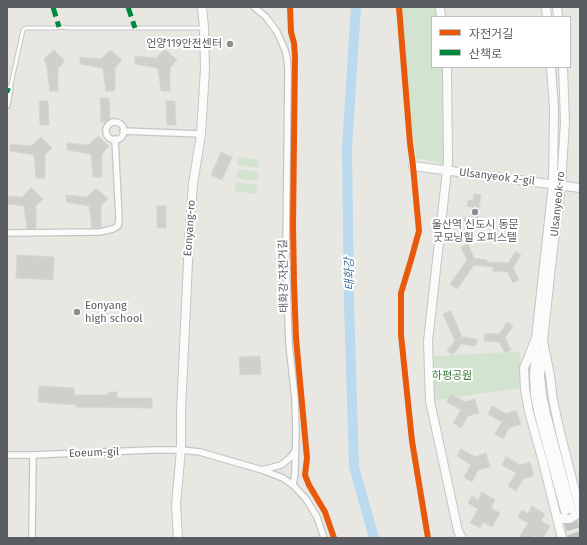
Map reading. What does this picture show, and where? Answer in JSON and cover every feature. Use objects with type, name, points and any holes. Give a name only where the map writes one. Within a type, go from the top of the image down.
[{"type":"main road","name":"Eonyang-ro","points":[[178,538],[176,504],[181,450],[181,411],[189,241],[193,184],[200,134],[205,69],[202,7]]},
{"type":"main road","points":[[447,68],[448,161],[428,341],[430,401],[458,531],[462,538]]},
{"type":"main road","name":"Ulsanyeok-ro","points":[[551,68],[554,108],[552,184],[540,339],[540,376],[546,414],[568,510]]},
{"type":"main road","name":"Ulsanyeok-ro","points":[[562,538],[529,412],[525,389],[524,368],[540,339],[552,257],[561,185],[565,122],[563,68]]},
{"type":"main road","name":"Ulsanyeok 2-gil","points":[[413,166],[580,188]]},
{"type":"main road","name":"Ulsanyeok-ro","points":[[540,339],[550,375],[552,400],[580,511]]},
{"type":"main road","points":[[558,518],[570,519],[580,511]]},
{"type":"street","points":[[254,7],[266,17],[277,32],[287,58],[288,70],[286,251],[296,431],[295,473],[293,485]]},
{"type":"street","points":[[7,104],[10,89]]},
{"type":"street","points":[[115,122],[122,126],[123,131],[121,137],[115,139],[110,138],[107,134],[106,128],[115,122]]},
{"type":"street","points":[[123,131],[200,134]]},
{"type":"street","points":[[7,233],[100,232],[113,229],[118,226],[119,219],[115,139]]},
{"type":"street","points":[[181,450],[200,452],[262,470],[283,478],[293,485],[306,499],[317,517],[324,538]]},
{"type":"street","name":"Eoeum-gil","points":[[7,455],[181,450]]},
{"type":"street","points":[[262,470],[281,465],[295,451]]},
{"type":"street","points":[[32,538],[33,455]]},
{"type":"lane","points":[[10,89],[23,30],[26,28],[204,28]]},
{"type":"green space","points":[[396,7],[436,7],[437,16],[431,16],[431,68],[445,68],[445,164],[416,158]]},
{"type":"green space","points":[[239,157],[259,160],[258,168],[237,165]]},
{"type":"green space","points":[[238,169],[259,172],[257,181],[237,178]]},
{"type":"green space","points":[[236,182],[257,185],[256,194],[235,191]]},
{"type":"green space","name":"하평공원","points":[[520,352],[522,388],[434,400],[429,363],[433,356]]},
{"type":"building","points":[[165,49],[177,60],[170,68],[170,91],[161,91],[158,68],[135,64],[135,56],[156,58]]},
{"type":"building","points":[[54,50],[65,61],[58,68],[58,91],[50,91],[47,68],[44,59]]},
{"type":"building","points":[[110,50],[122,60],[115,68],[115,91],[106,91],[103,68],[80,64],[80,57],[101,59]]},
{"type":"building","points":[[100,98],[109,98],[110,122],[101,122]]},
{"type":"building","points":[[39,101],[48,101],[49,125],[40,125]]},
{"type":"building","points":[[166,101],[175,101],[176,125],[167,125]]},
{"type":"building","points":[[98,136],[109,146],[102,154],[102,177],[93,177],[91,154],[67,150],[67,143],[88,145]]},
{"type":"building","points":[[41,137],[52,148],[45,155],[45,178],[36,178],[34,155],[10,151],[10,144],[31,146]]},
{"type":"building","points":[[221,152],[232,157],[222,180],[211,175]]},
{"type":"building","points":[[31,188],[43,199],[36,206],[36,228],[27,229],[24,206],[7,204],[7,196],[22,197]]},
{"type":"building","points":[[96,188],[108,199],[101,206],[101,227],[92,228],[89,206],[66,202],[66,195],[87,197]]},
{"type":"building","name":"울산역 신도시 동문 굿모닝힐 오피스텔","points":[[474,194],[481,195],[476,230],[470,229],[470,224],[464,224],[465,217],[471,218],[472,207],[467,206],[468,200],[473,201]]},
{"type":"building","points":[[157,206],[166,206],[166,228],[157,228]]},
{"type":"building","points":[[468,244],[474,258],[487,260],[487,262],[508,263],[516,251],[521,255],[513,268],[519,280],[513,283],[508,272],[493,271],[493,267],[474,265],[457,289],[450,284],[467,260],[461,247]]},
{"type":"building","points":[[17,255],[54,257],[53,280],[16,278]]},
{"type":"building","points":[[451,311],[462,337],[477,339],[476,346],[461,344],[453,355],[447,351],[455,341],[443,314]]},
{"type":"building","points":[[507,322],[513,326],[505,338],[511,350],[505,353],[499,342],[484,341],[485,333],[499,334]]},
{"type":"building","points":[[260,356],[261,374],[240,375],[239,357]]},
{"type":"building","points":[[39,386],[74,388],[74,395],[108,395],[108,392],[117,392],[117,398],[152,398],[152,408],[76,407],[76,405],[38,402]]},
{"type":"building","points":[[451,394],[465,402],[475,399],[479,413],[468,416],[461,428],[453,423],[461,410],[446,402]]},
{"type":"building","points":[[492,406],[506,414],[516,410],[521,424],[509,428],[503,439],[495,434],[502,422],[488,414]]},
{"type":"building","points":[[461,449],[475,457],[486,453],[490,467],[478,470],[472,482],[464,477],[471,465],[457,456]]},
{"type":"building","points":[[506,457],[520,465],[530,462],[534,476],[523,479],[516,491],[508,486],[516,473],[502,465]]},
{"type":"building","points":[[482,492],[495,500],[491,508],[500,513],[492,527],[483,522],[480,528],[470,523],[478,509],[468,503],[472,496],[478,500]]},
{"type":"building","points":[[532,506],[545,514],[541,521],[550,526],[543,538],[538,538],[533,535],[532,538],[519,538],[528,523],[518,517],[522,510],[528,514]]},
{"type":"waterway","name":"태화강","points":[[356,7],[347,147],[349,303],[354,467],[374,538]]},
{"type":"tunnel","points":[[571,509],[578,538]]},
{"type":"tunnel","points":[[565,511],[572,538]]},
{"type":"marked path","points":[[53,7],[59,27]]},
{"type":"marked path","points":[[128,7],[135,28]]},
{"type":"cycle path","name":"태화강 자전거길","points":[[290,7],[291,32],[295,56],[293,224],[294,283],[296,338],[307,458],[305,475],[309,485],[325,512],[334,538]]},
{"type":"cycle path","points":[[399,7],[419,231],[401,293],[401,335],[412,441],[428,538]]},
{"type":"place","name":"언양119안전센터","points":[[230,44]]},
{"type":"place","name":"울산역 신도시 동문 굿모닝힐 오피스텔","points":[[475,212]]},
{"type":"place","name":"Eonyang high school","points":[[77,312]]}]
